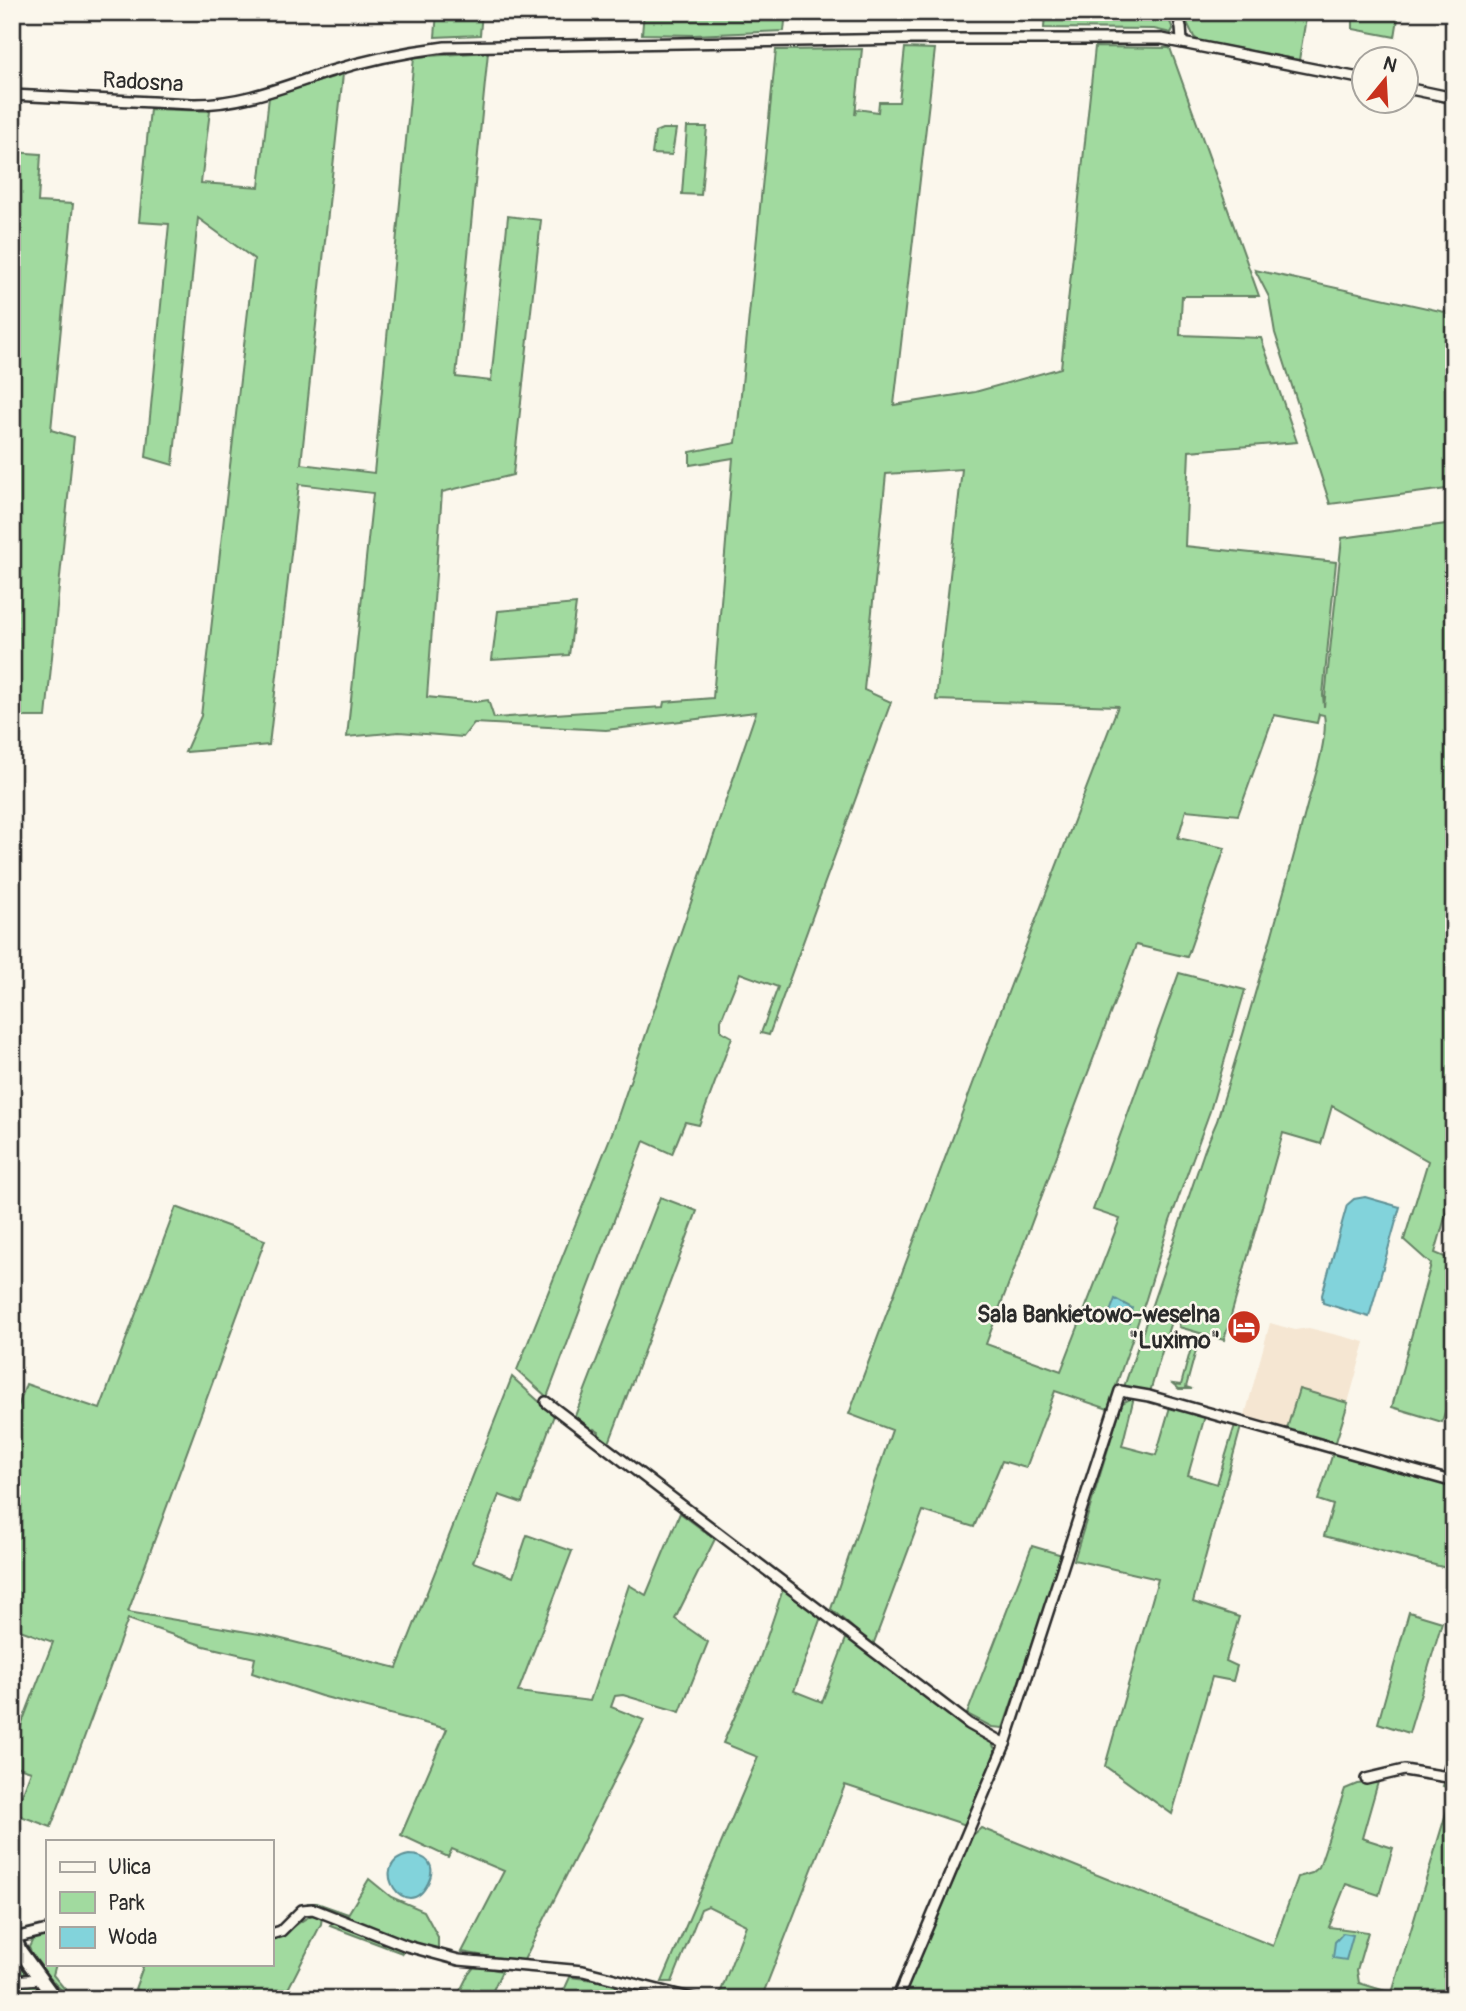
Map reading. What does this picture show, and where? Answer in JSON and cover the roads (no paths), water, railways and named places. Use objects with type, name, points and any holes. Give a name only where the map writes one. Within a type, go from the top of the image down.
[{"type":"street","points":[[1177,12],[1182,41]]},
{"type":"street","name":"Radosna","points":[[12,95],[206,104],[240,100],[373,60],[423,50],[463,46],[998,38],[1182,41],[1350,76]]},
{"type":"street","points":[[1420,91],[1454,98]]},
{"type":"street","points":[[897,1999],[1005,1744],[1120,1391],[1149,1396],[1454,1482]]},
{"type":"street","points":[[547,1402],[969,1724],[1005,1744]]},
{"type":"street","points":[[1366,1779],[1404,1770],[1450,1777],[1454,1753]]},
{"type":"street","points":[[273,1933],[282,1931],[302,1910],[313,1909],[407,1946],[459,1960],[583,1971],[694,1999]]},
{"type":"street","points":[[46,1930],[13,1935],[20,1951],[55,1999]]},
{"type":"street","points":[[12,1981],[39,1979]]},
{"type":"water","points":[[1365,1197],[1400,1207],[1369,1317],[1323,1303],[1322,1295],[1347,1205],[1354,1199]]},
{"type":"water","points":[[1115,1299],[1132,1308],[1129,1323],[1108,1317]]},
{"type":"water","points":[[409,1855],[425,1859],[431,1866],[428,1883],[419,1894],[410,1898],[401,1895],[390,1879],[390,1869],[396,1860]]},
{"type":"water","points":[[1343,1933],[1353,1935],[1346,1960],[1333,1958],[1335,1942]]},
{"type":"place","name":"Sala Bankietowo-weselna \"Luximo\"","points":[[1244,1327]]}]
